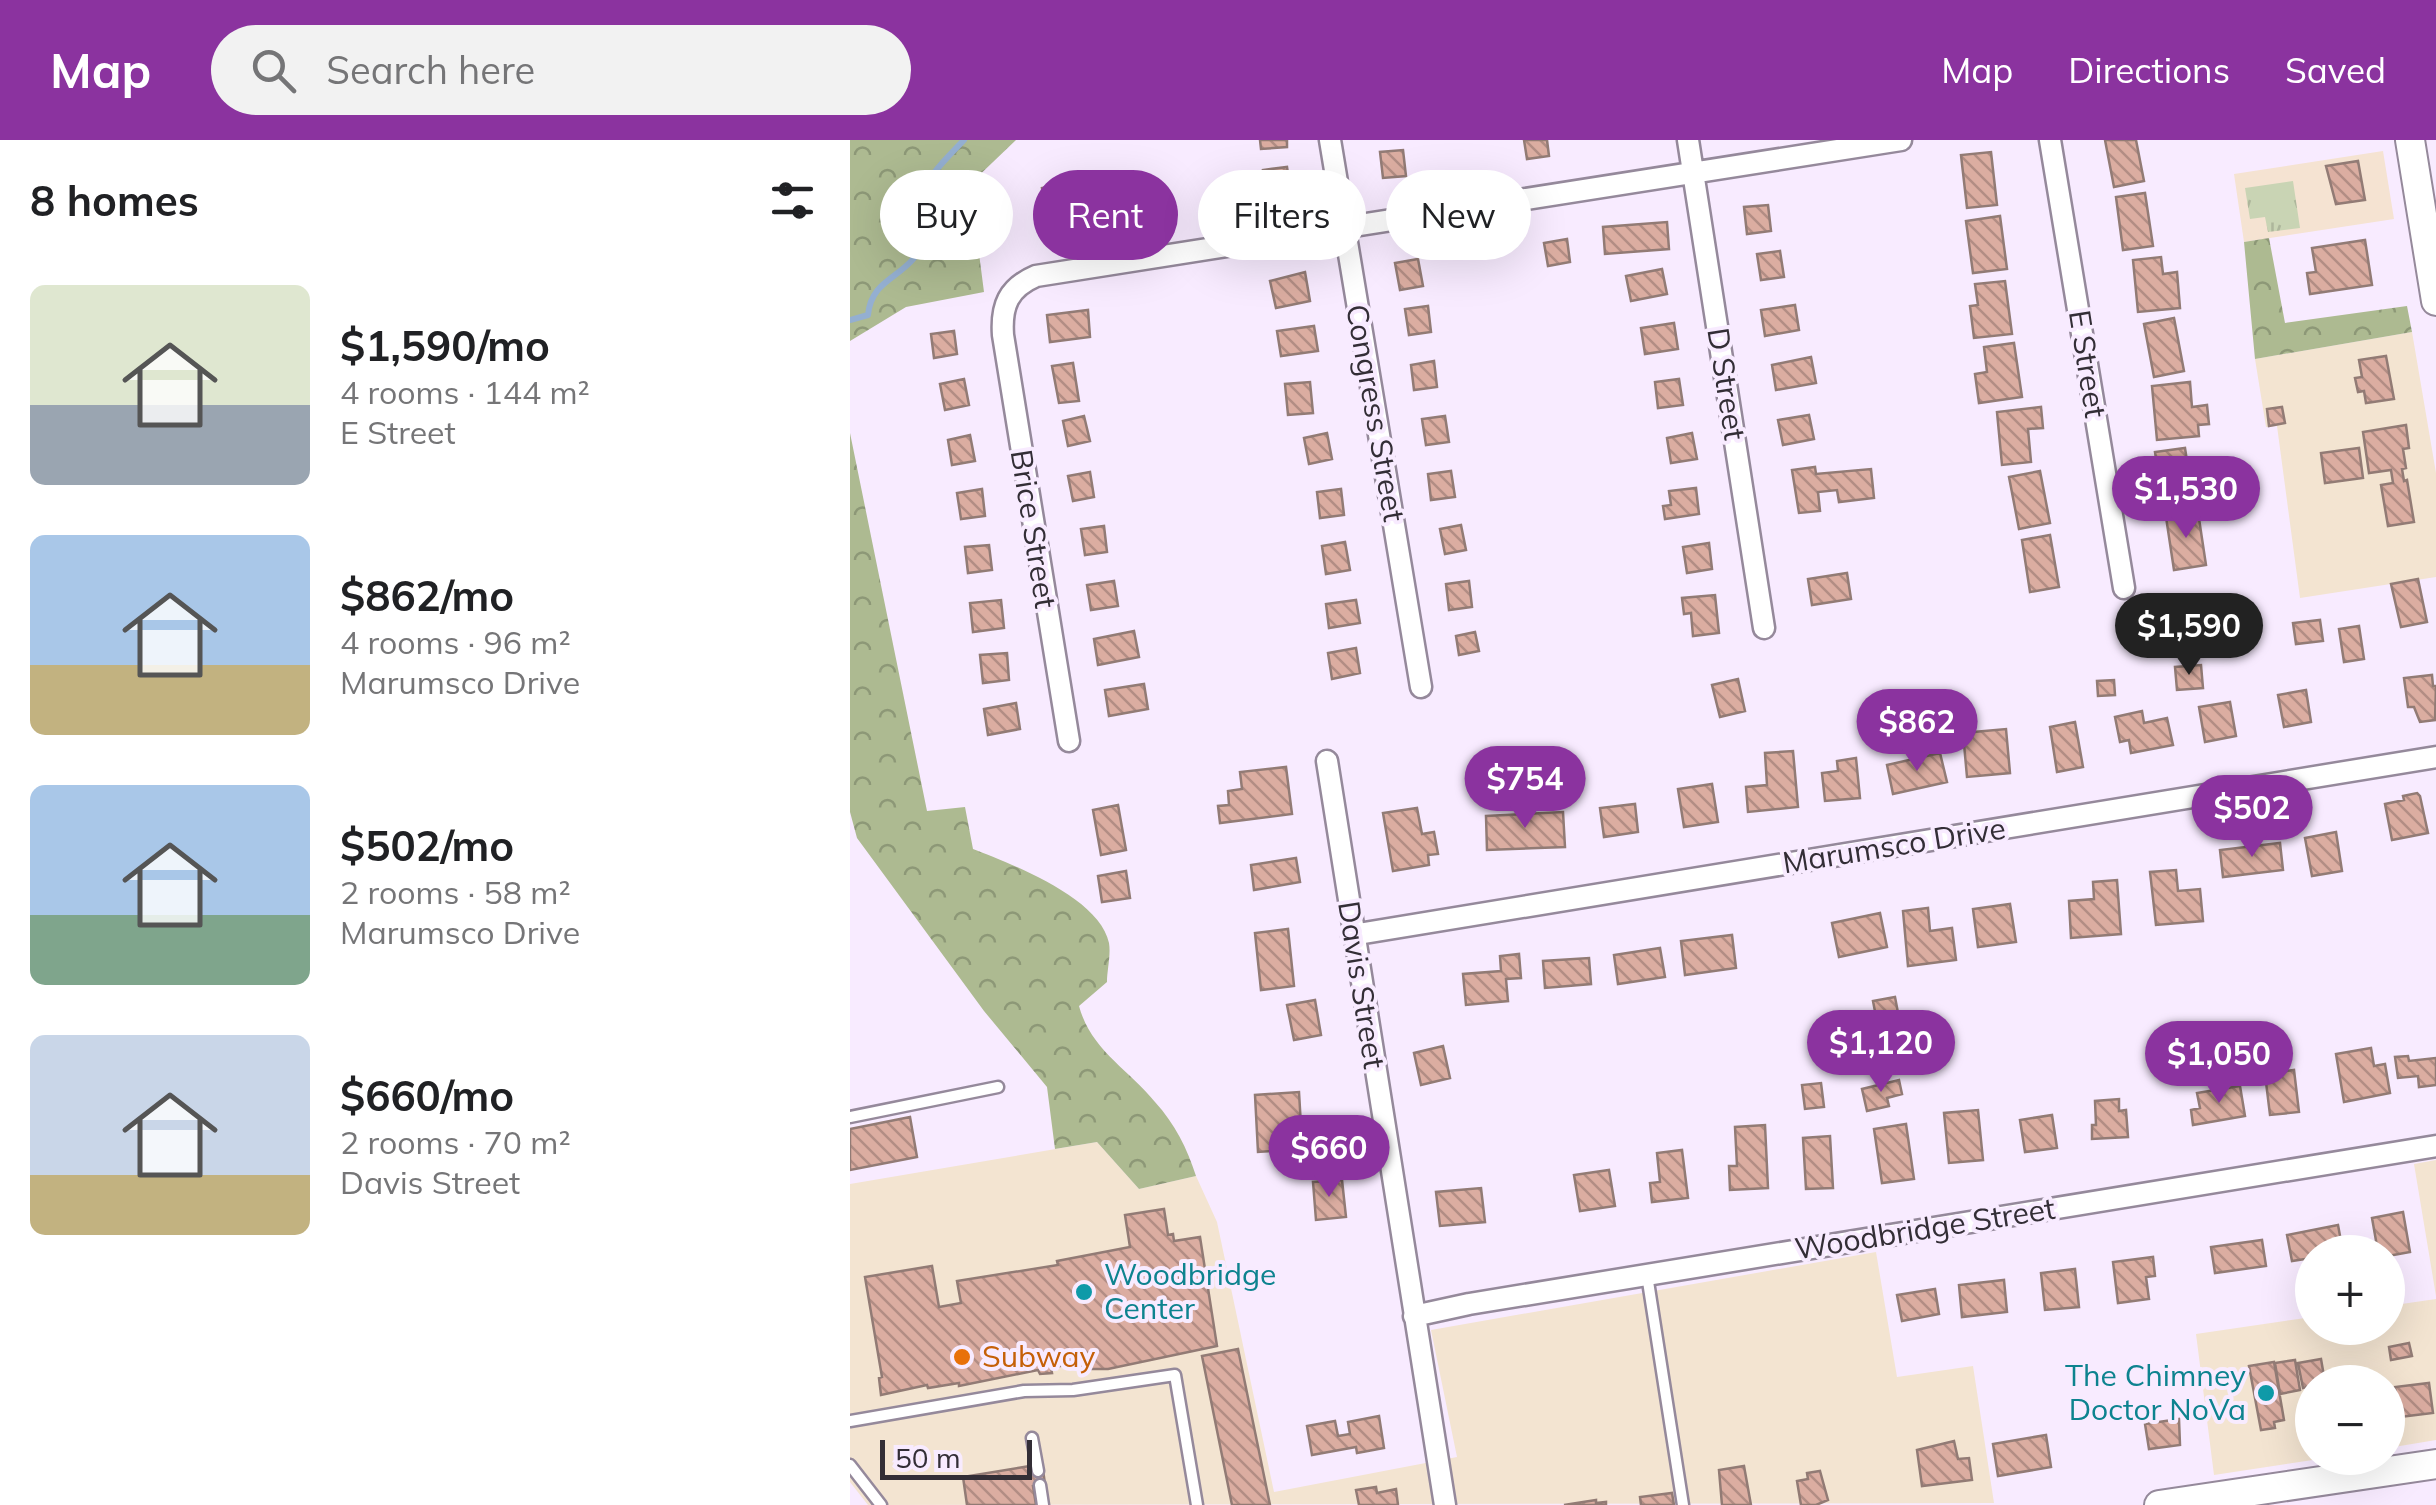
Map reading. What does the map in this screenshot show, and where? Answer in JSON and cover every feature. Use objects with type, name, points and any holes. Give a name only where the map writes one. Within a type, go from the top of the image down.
[{"type":"main road","points":[[2410,140],[2436,301]]},
{"type":"main road","points":[[2159,1505],[2436,1464]]},
{"type":"street","name":"Congress Street","points":[[1330,140],[1335,170]]},
{"type":"street","name":"D Street","points":[[1688,140],[1764,628]]},
{"type":"street","points":[[1366,225],[1901,140]]},
{"type":"street","name":"E Street","points":[[2050,140],[2124,588]]},
{"type":"street","name":"Brice Street","points":[[1069,741],[1002,316],[1011,292],[1036,276],[1198,251]]},
{"type":"street","name":"Congress Street","points":[[1349,260],[1420,686]]},
{"type":"street","name":"Marumsco Drive","points":[[1352,935],[2436,757]]},
{"type":"street","name":"Davis Street","points":[[1327,761],[1445,1505]]},
{"type":"street","name":"Woodbridge Street","points":[[1414,1316],[1648,1274],[2436,1146]]},
{"type":"lane","points":[[850,1117],[998,1088]]},
{"type":"lane","points":[[1648,1274],[1683,1505]]},
{"type":"lane","points":[[850,1422],[1024,1391],[1073,1390],[1174,1375],[1197,1505]]},
{"type":"lane","points":[[1032,1438],[1038,1471]]},
{"type":"lane","points":[[850,1465],[880,1505]]},
{"type":"lane","points":[[1040,1485],[1044,1505]]},
{"type":"shaded area","points":[[2383,151],[2394,219],[2244,242],[2234,174]]},
{"type":"shaded area","points":[[2412,332],[2436,473],[2436,577],[2300,598],[2277,426],[2266,427],[2255,359]]},
{"type":"shaded area","points":[[1097,1142],[1139,1189],[1196,1176],[1217,1222],[1274,1492],[1457,1457],[1431,1330],[1876,1252],[1897,1377],[1973,1366],[1994,1503],[868,1505],[850,1482],[850,1184]]},
{"type":"shaded area","points":[[2436,1160],[2436,1296],[2414,1164]]},
{"type":"shaded area","points":[[2436,1299],[2436,1440],[2405,1445],[2405,1365],[2295,1365],[2295,1463],[2214,1475],[2196,1334],[2295,1319],[2295,1345],[2405,1345],[2405,1304]]},
{"type":"green space","points":[[850,140],[1016,140],[985,170],[880,170],[880,260],[980,260],[984,292],[906,307],[850,341]]},
{"type":"green space","points":[[2293,181],[2300,228],[2268,232],[2265,217],[2250,219],[2245,188]]},
{"type":"green space","points":[[2269,238],[2285,323],[2407,306],[2412,332],[2255,359],[2244,242]]},
{"type":"green space","points":[[850,433],[927,811],[965,807],[973,849],[1072,897],[1102,927],[1109,943],[1107,982],[1079,1006],[1101,1047],[1169,1119],[1196,1176],[1139,1189],[1097,1142],[1055,1149],[1047,1087],[984,1011],[857,838],[850,812]]},
{"type":"building","points":[[1260,140],[1287,140],[1287,147],[1261,149]]},
{"type":"building","points":[[1524,140],[1547,140],[1549,156],[1527,159]]},
{"type":"building","points":[[2105,140],[2136,140],[2144,181],[2114,187]]},
{"type":"building","points":[[1403,150],[1405,170],[1386,170],[1383,178],[1380,152]]},
{"type":"building","points":[[1991,152],[1997,205],[1967,208],[1961,155]]},
{"type":"building","points":[[2358,161],[2365,200],[2336,204],[2326,166]]},
{"type":"building","points":[[2145,193],[2153,246],[2123,250],[2116,197]]},
{"type":"building","points":[[1768,205],[1771,231],[1747,234],[1744,207]]},
{"type":"building","points":[[2000,216],[2007,269],[1973,273],[1966,221]]},
{"type":"building","points":[[1667,222],[1669,249],[1605,254],[1603,227]]},
{"type":"building","points":[[1567,239],[1570,262],[1548,266],[1544,243]]},
{"type":"building","points":[[2365,240],[2372,285],[2310,294],[2307,273],[2316,272],[2312,248]]},
{"type":"building","points":[[1780,251],[1784,277],[1761,280],[1757,254]]},
{"type":"building","points":[[2161,257],[2163,274],[2177,272],[2180,308],[2138,312],[2133,260]]},
{"type":"building","points":[[1418,260],[1423,286],[1400,290],[1395,263]]},
{"type":"building","points":[[1662,269],[1667,294],[1631,301],[1626,276]]},
{"type":"building","points":[[1305,272],[1310,301],[1276,308],[1270,281]]},
{"type":"building","points":[[2005,281],[2012,334],[1974,338],[1970,306],[1978,305],[1975,284]]},
{"type":"building","points":[[1795,305],[1799,330],[1765,336],[1761,310]]},
{"type":"building","points":[[1428,306],[1431,332],[1409,335],[1405,309]]},
{"type":"building","points":[[1088,310],[1090,337],[1050,342],[1047,315]]},
{"type":"building","points":[[2174,318],[2184,371],[2154,377],[2144,324]]},
{"type":"building","points":[[1674,323],[1678,349],[1645,354],[1641,328]]},
{"type":"building","points":[[1314,326],[1318,351],[1281,356],[1277,331]]},
{"type":"building","points":[[954,331],[957,354],[934,358],[931,334]]},
{"type":"building","points":[[2014,343],[2022,397],[1979,403],[1975,374],[1987,372],[1984,347]]},
{"type":"building","points":[[2386,356],[2394,399],[2366,403],[2364,391],[2358,392],[2355,378],[2362,377],[2359,360]]},
{"type":"building","points":[[1811,357],[1816,383],[1776,390],[1772,365]]},
{"type":"building","points":[[1434,361],[1437,387],[1414,390],[1411,365]]},
{"type":"building","points":[[1073,363],[1079,401],[1059,403],[1052,366]]},
{"type":"building","points":[[964,379],[969,405],[945,410],[940,384]]},
{"type":"building","points":[[1679,379],[1683,405],[1658,408],[1655,382]]},
{"type":"building","points":[[1310,382],[1313,413],[1288,415],[1285,384]]},
{"type":"building","points":[[2190,382],[2192,407],[2207,405],[2209,424],[2198,425],[2199,436],[2157,440],[2152,386]]},
{"type":"building","points":[[2041,407],[2043,428],[2028,429],[2031,462],[2002,465],[1997,412]]},
{"type":"building","points":[[2282,407],[2285,423],[2269,426],[2267,409]]},
{"type":"building","points":[[1809,415],[1814,439],[1783,445],[1778,420]]},
{"type":"building","points":[[1084,416],[1090,441],[1068,446],[1063,421]]},
{"type":"building","points":[[1445,416],[1449,442],[1426,445],[1422,419]]},
{"type":"building","points":[[2406,425],[2409,448],[2403,449],[2406,468],[2402,469],[2414,522],[2388,526],[2381,485],[2393,483],[2391,470],[2369,473],[2363,432]]},
{"type":"building","points":[[1327,433],[1332,459],[1309,464],[1304,438]]},
{"type":"building","points":[[1692,433],[1697,459],[1671,463],[1667,438]]},
{"type":"building","points":[[970,435],[975,461],[952,465],[948,440]]},
{"type":"building","points":[[2185,448],[2193,501],[2163,505],[2155,452]]},
{"type":"building","points":[[2359,448],[2363,478],[2325,483],[2321,453]]},
{"type":"building","points":[[1815,467],[1816,474],[1871,469],[1874,498],[1839,502],[1837,490],[1818,492],[1820,511],[1799,513],[1792,470]]},
{"type":"building","points":[[1451,471],[1455,497],[1431,500],[1428,474]]},
{"type":"building","points":[[2040,471],[2050,523],[2019,529],[2009,477]]},
{"type":"building","points":[[1090,472],[1094,497],[1073,501],[1068,476]]},
{"type":"building","points":[[1696,488],[1699,514],[1665,519],[1663,506],[1671,505],[1669,491]]},
{"type":"building","points":[[982,489],[985,516],[961,519],[957,493]]},
{"type":"building","points":[[1341,489],[1344,515],[1320,518],[1317,492]]},
{"type":"building","points":[[2198,512],[2206,565],[2174,570],[2166,517]]},
{"type":"building","points":[[1461,525],[1466,550],[1445,554],[1440,529]]},
{"type":"building","points":[[1104,526],[1107,552],[1085,555],[1081,529]]},
{"type":"building","points":[[2050,535],[2059,587],[2030,592],[2022,540]]},
{"type":"building","points":[[1345,542],[1350,570],[1326,574],[1322,546]]},
{"type":"building","points":[[1709,543],[1712,569],[1687,573],[1683,547]]},
{"type":"building","points":[[989,545],[992,570],[968,573],[965,547]]},
{"type":"building","points":[[1847,573],[1851,599],[1812,605],[1808,579]]},
{"type":"building","points":[[2418,579],[2427,622],[2401,627],[2391,584]]},
{"type":"building","points":[[1114,581],[1118,606],[1091,610],[1087,585]]},
{"type":"building","points":[[1469,581],[1472,607],[1449,610],[1446,584]]},
{"type":"building","points":[[1715,595],[1719,633],[1693,636],[1691,613],[1684,614],[1682,598]]},
{"type":"building","points":[[1001,600],[1004,628],[973,632],[970,603]]},
{"type":"building","points":[[1356,600],[1360,623],[1329,628],[1326,604]]},
{"type":"building","points":[[2320,620],[2323,641],[2296,644],[2293,623]]},
{"type":"building","points":[[2359,626],[2364,659],[2344,662],[2339,629]]},
{"type":"building","points":[[1134,631],[1139,657],[1098,665],[1094,639]]},
{"type":"building","points":[[1475,632],[1479,651],[1459,655],[1456,636]]},
{"type":"building","points":[[1356,648],[1360,673],[1332,679],[1328,653]]},
{"type":"building","points":[[1007,653],[1009,680],[983,683],[980,655]]},
{"type":"building","points":[[2201,665],[2203,688],[2177,690],[2175,667]]},
{"type":"building","points":[[2432,675],[2436,686],[2435,720],[2420,722],[2414,707],[2408,707],[2404,678]]},
{"type":"building","points":[[1738,679],[1745,711],[1720,717],[1712,685]]},
{"type":"building","points":[[2114,680],[2115,695],[2098,696],[2097,681]]},
{"type":"building","points":[[1144,684],[1148,709],[1109,716],[1105,690]]},
{"type":"building","points":[[2306,690],[2311,722],[2284,727],[2278,695]]},
{"type":"building","points":[[2230,702],[2236,736],[2205,742],[2199,707]]},
{"type":"building","points":[[1016,703],[1020,729],[988,735],[984,709]]},
{"type":"building","points":[[2142,711],[2144,723],[2167,718],[2173,745],[2131,753],[2129,740],[2120,742],[2115,717]]},
{"type":"building","points":[[2075,722],[2083,767],[2057,772],[2050,727]]},
{"type":"building","points":[[2006,729],[2010,773],[1967,777],[1963,733]]},
{"type":"building","points":[[1793,751],[1798,807],[1748,812],[1746,787],[1767,785],[1765,753]]},
{"type":"building","points":[[1940,753],[1947,782],[1893,794],[1887,765]]},
{"type":"building","points":[[1856,758],[1860,798],[1825,801],[1822,773],[1838,771],[1837,761]]},
{"type":"building","points":[[1286,767],[1292,814],[1220,823],[1218,806],[1229,805],[1228,791],[1242,789],[1240,772]]},
{"type":"building","points":[[1712,784],[1718,822],[1684,827],[1678,789]]},
{"type":"building","points":[[2417,793],[2428,833],[2392,840],[2385,804]]},
{"type":"building","points":[[1635,804],[1638,832],[1604,837],[1600,808]]},
{"type":"building","points":[[1118,805],[1126,850],[1101,855],[1093,810]]},
{"type":"building","points":[[1417,808],[1422,834],[1434,832],[1438,854],[1428,855],[1429,865],[1393,871],[1383,813]]},
{"type":"building","points":[[1563,812],[1565,847],[1487,850],[1486,816]]},
{"type":"building","points":[[2336,832],[2342,871],[2312,876],[2305,838]]},
{"type":"building","points":[[2280,843],[2283,870],[2223,877],[2220,850]]},
{"type":"building","points":[[1296,858],[1300,882],[1254,890],[1251,865]]},
{"type":"building","points":[[2176,870],[2178,891],[2200,889],[2203,921],[2156,925],[2150,872]]},
{"type":"building","points":[[1126,871],[1130,898],[1102,902],[1098,876]]},
{"type":"building","points":[[2117,880],[2121,934],[2071,938],[2069,901],[2094,899],[2093,882]]},
{"type":"building","points":[[2010,904],[2016,942],[1978,947],[1973,909]]},
{"type":"building","points":[[1928,908],[1930,931],[1952,928],[1956,960],[1908,966],[1903,911]]},
{"type":"building","points":[[1880,913],[1887,947],[1839,957],[1832,923]]},
{"type":"building","points":[[1288,929],[1294,986],[1261,990],[1255,933]]},
{"type":"building","points":[[1732,935],[1736,968],[1685,975],[1681,941]]},
{"type":"building","points":[[1660,948],[1665,977],[1618,984],[1614,955]]},
{"type":"building","points":[[1519,954],[1521,978],[1506,979],[1508,1001],[1466,1005],[1463,974],[1501,971],[1500,956]]},
{"type":"building","points":[[1589,958],[1591,984],[1545,988],[1543,961]]},
{"type":"building","points":[[1895,997],[1903,1039],[1881,1043],[1873,1001]]},
{"type":"building","points":[[1315,1000],[1321,1035],[1294,1040],[1287,1005]]},
{"type":"building","points":[[1443,1046],[1450,1078],[1421,1085],[1414,1053]]},
{"type":"building","points":[[2371,1048],[2374,1066],[2385,1064],[2390,1093],[2344,1102],[2336,1054]]},
{"type":"building","points":[[2408,1056],[2409,1061],[2436,1058],[2436,1085],[2419,1087],[2418,1076],[2398,1078],[2395,1057]]},
{"type":"building","points":[[2294,1070],[2299,1112],[2270,1115],[2265,1074]]},
{"type":"building","points":[[1899,1080],[1902,1094],[1887,1098],[1889,1106],[1867,1111],[1862,1089]]},
{"type":"building","points":[[1821,1083],[1824,1107],[1805,1109],[1802,1085]]},
{"type":"building","points":[[2240,1086],[2245,1116],[2193,1125],[2191,1110],[2200,1108],[2197,1093]]},
{"type":"building","points":[[1299,1092],[1301,1126],[1316,1125],[1317,1148],[1258,1152],[1255,1095]]},
{"type":"building","points":[[2119,1099],[2119,1111],[2126,1110],[2128,1137],[2092,1139],[2095,1101]]},
{"type":"building","points":[[1978,1110],[1983,1160],[1949,1163],[1944,1113]]},
{"type":"building","points":[[2052,1115],[2057,1148],[2025,1152],[2020,1120]]},
{"type":"building","points":[[910,1117],[917,1157],[850,1170],[850,1129]]},
{"type":"building","points":[[1906,1124],[1914,1179],[1882,1183],[1874,1129]]},
{"type":"building","points":[[1765,1125],[1768,1188],[1730,1190],[1729,1166],[1737,1166],[1735,1127]]},
{"type":"building","points":[[1830,1136],[1833,1188],[1806,1189],[1803,1138]]},
{"type":"building","points":[[1682,1150],[1688,1198],[1652,1202],[1650,1183],[1660,1182],[1657,1153]]},
{"type":"building","points":[[1609,1170],[1615,1206],[1580,1211],[1574,1175]]},
{"type":"building","points":[[1342,1180],[1346,1217],[1316,1220],[1313,1182]]},
{"type":"building","points":[[1481,1188],[1485,1222],[1440,1226],[1436,1192]]},
{"type":"building","name":"Woodbridge Center","points":[[1164,1209],[1168,1235],[1173,1234],[1174,1241],[1200,1237],[1217,1346],[1108,1369],[1075,1369],[1074,1363],[1051,1368],[1052,1373],[1040,1374],[1038,1370],[959,1386],[927,1385],[881,1395],[882,1377],[865,1277],[932,1266],[939,1307],[961,1303],[957,1281],[1058,1265],[1057,1261],[1130,1247],[1125,1215]]},
{"type":"building","points":[[2403,1212],[2410,1252],[2405,1253],[2405,1235],[2375,1235],[2372,1218]]},
{"type":"building","points":[[2338,1225],[2340,1235],[2295,1235],[2292,1261],[2287,1235]]},
{"type":"building","points":[[2262,1240],[2266,1266],[2215,1273],[2211,1247]]},
{"type":"building","points":[[2153,1257],[2155,1276],[2146,1277],[2149,1299],[2118,1303],[2113,1262]]},
{"type":"building","points":[[2075,1269],[2079,1307],[2045,1310],[2041,1273]]},
{"type":"building","points":[[2004,1280],[2007,1312],[1962,1317],[1959,1285]]},
{"type":"building","points":[[1935,1289],[1939,1314],[1902,1321],[1897,1295]]},
{"type":"building","points":[[2409,1343],[2412,1356],[2391,1360],[2389,1347]]},
{"type":"building","points":[[1238,1349],[1270,1505],[1232,1505],[1202,1356]]},
{"type":"building","points":[[2321,1359],[2322,1365],[2298,1365]]},
{"type":"building","points":[[2295,1360],[2295,1391],[2280,1394],[2275,1363]]},
{"type":"building","name":"The Chimney Doctor NoVa","points":[[2274,1362],[2284,1420],[2274,1422],[2275,1428],[2261,1430],[2249,1366]]},
{"type":"building","points":[[2429,1383],[2433,1413],[2405,1416],[2405,1386]]},
{"type":"building","points":[[1379,1416],[1384,1448],[1357,1453],[1356,1447],[1312,1455],[1307,1426],[1335,1421],[1338,1436],[1350,1434],[1348,1422]]},
{"type":"building","points":[[2179,1419],[2180,1445],[2149,1449],[2145,1424]]},
{"type":"building","points":[[2046,1435],[2051,1467],[1998,1476],[1993,1444]]},
{"type":"building","points":[[1954,1441],[1958,1459],[1969,1458],[1972,1480],[1922,1486],[1917,1450]]},
{"type":"building","points":[[1030,1466],[1031,1472],[1043,1470],[1045,1484],[1033,1486],[1036,1505],[967,1505],[963,1477]]},
{"type":"building","points":[[1744,1466],[1751,1505],[1722,1505],[1719,1470]]},
{"type":"building","points":[[1820,1471],[1828,1500],[1801,1505],[1797,1481],[1808,1479],[1807,1473]]},
{"type":"building","points":[[1376,1487],[1377,1493],[1396,1489],[1398,1505],[1359,1505],[1356,1490]]},
{"type":"building","points":[[1672,1493],[1674,1505],[1641,1505],[1640,1497]]},
{"type":"building","points":[[1596,1500],[1606,1505],[1564,1505]]},
{"type":"waterway","points":[[850,320],[868,315],[878,290],[915,257],[927,228],[917,206],[920,196],[936,170],[964,140]]},
{"type":"place","name":"Woodbridge Center","points":[[1084,1292]]},
{"type":"place","name":"Subway","points":[[962,1357]]},
{"type":"place","name":"The Chimney Doctor NoVa","points":[[2266,1393]]}]
